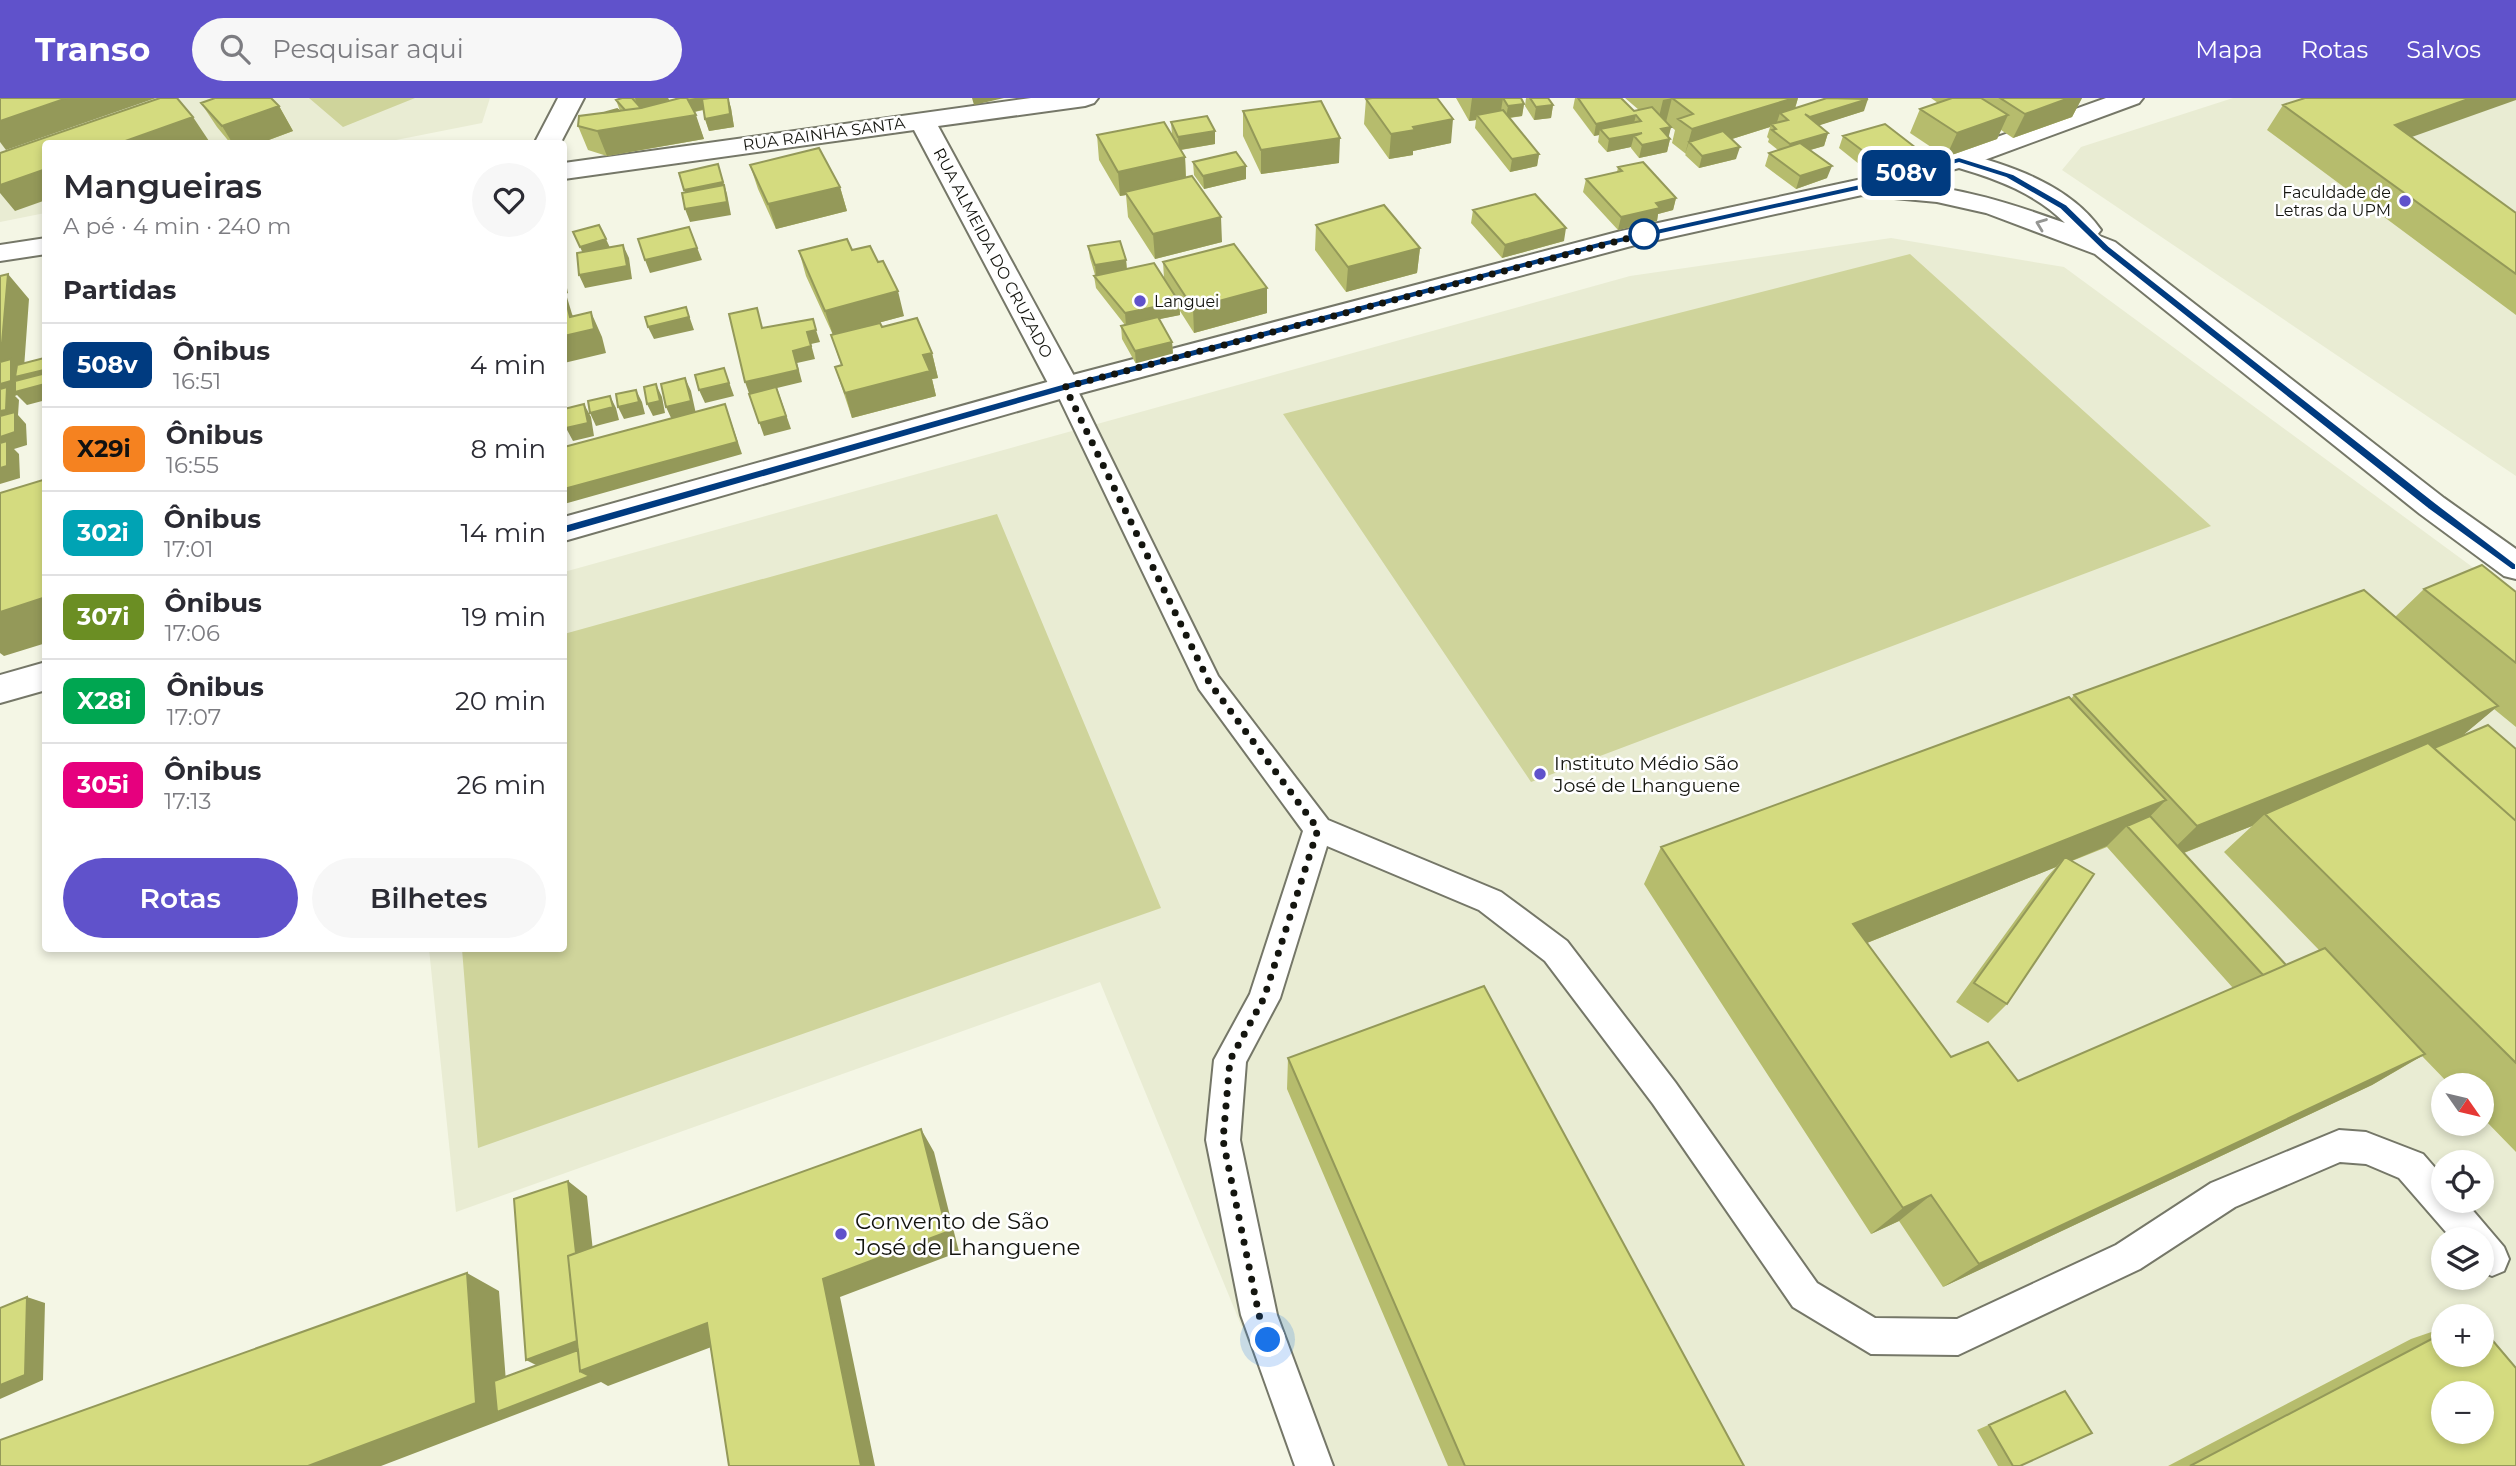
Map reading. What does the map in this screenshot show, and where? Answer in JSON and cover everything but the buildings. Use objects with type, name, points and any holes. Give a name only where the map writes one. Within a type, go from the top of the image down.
[{"type":"main road","points":[[549,140],[570,98]]},
{"type":"main road","name":"RUA RAINHA SANTA","points":[[567,171],[1085,98]]},
{"type":"main road","points":[[567,528],[1065,387],[1631,237],[1861,187],[1959,160],[2117,100]]},
{"type":"main road","name":"RUA ALMEIDA DO CRUZADO","points":[[922,120],[1065,387]]},
{"type":"main road","points":[[1959,160],[2010,176],[2064,207],[2105,248],[2432,506],[2516,567]]},
{"type":"main road","points":[[1861,187],[1937,194],[1993,206],[2105,248]]},
{"type":"main road","points":[[0,253],[42,247]]},
{"type":"main road","points":[[0,689],[42,677]]},
{"type":"lane","points":[[1065,387],[1209,682],[1318,829],[1490,901],[1556,951],[1664,1093],[1804,1295],[1871,1336],[1958,1337],[2128,1256],[2223,1195],[2339,1146],[2366,1148],[2411,1166],[2465,1227]]},
{"type":"lane","points":[[1314,1466],[1259,1315],[1223,1140],[1230,1060],[1264,998],[1318,829]]},
{"type":"shaded area","points":[[0,98],[490,98],[482,123],[396,140],[42,140],[42,214],[0,222]]},
{"type":"shaded area","points":[[2233,98],[2516,98],[2516,476],[2062,170],[2081,147]]},
{"type":"shaded area","name":"Instituto Médio São José de Lhanguene","points":[[1891,238],[2064,267],[2516,599],[2516,1466],[1299,1466],[1100,982],[456,1212],[429,952],[567,952],[567,571],[1630,276]]},
{"type":"green space","points":[[309,98],[415,98],[343,127]]},
{"type":"green space","points":[[1910,254],[2211,526],[1531,782],[1283,414]]},
{"type":"green space","points":[[997,514],[1161,908],[478,1148],[462,952],[567,952],[567,633]]},
{"type":"bus line","name":"508v","points":[[567,528],[1065,387],[1605,243],[1861,187],[1959,160],[2010,176],[2064,207],[2105,248],[2432,506],[2516,567]]},
{"type":"place","name":"Faculdade de Letras da UPM","points":[[2405,201]]},
{"type":"place","name":"Languei","points":[[1140,301]]},
{"type":"place","name":"Instituto Médio São José de Lhanguene","points":[[1540,774]]},
{"type":"place","name":"Convento de São José de Lhanguene","points":[[841,1234]]},
{"type":"route","points":[[1268,1340],[1259,1315],[1223,1140],[1230,1060],[1264,998],[1318,829],[1209,682],[1065,387],[1644,234]]}]
